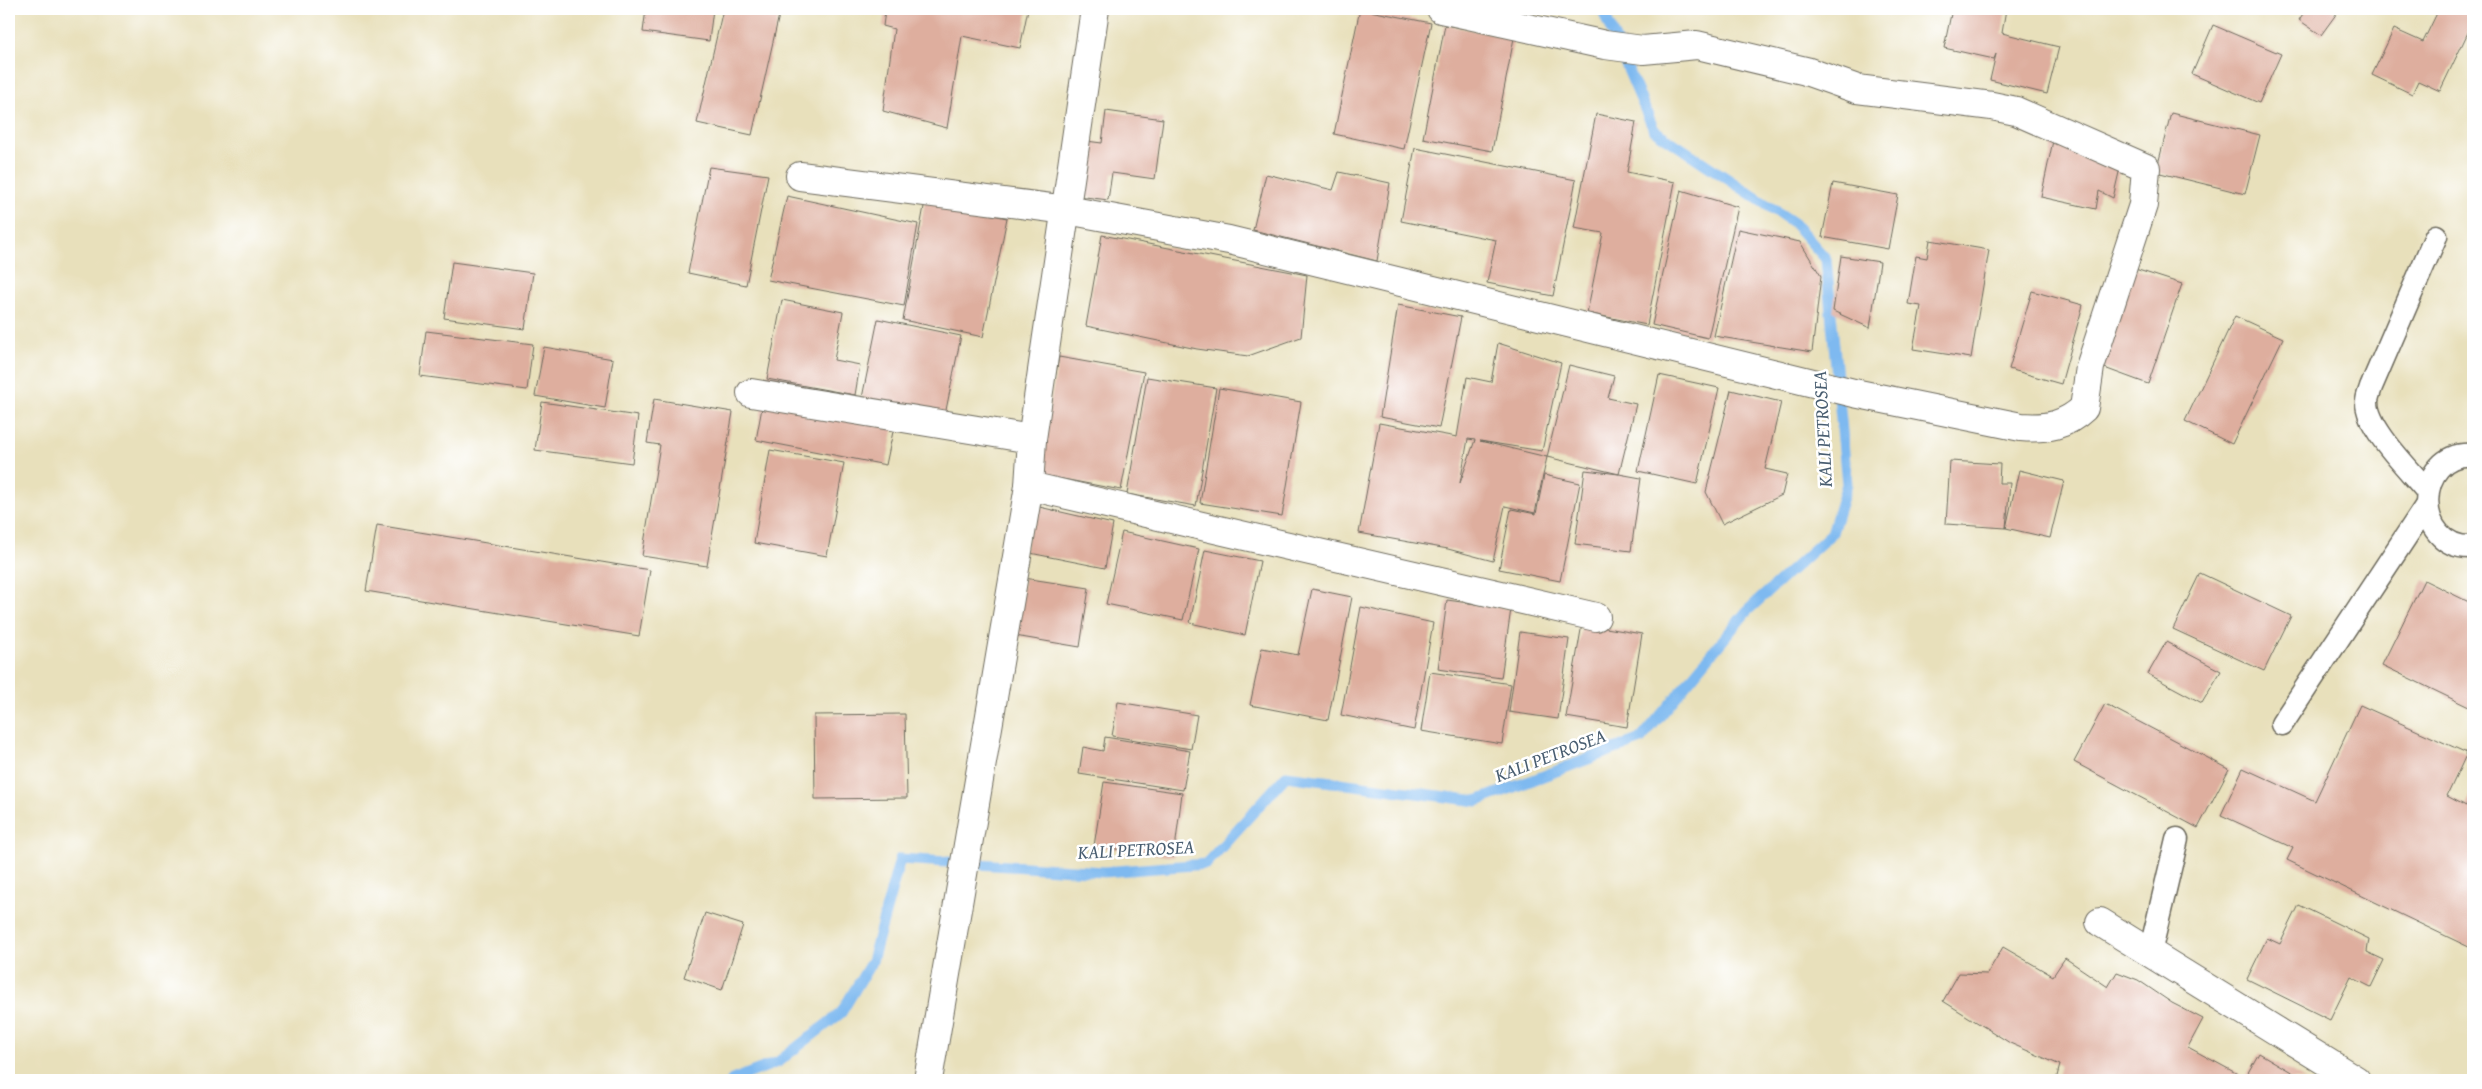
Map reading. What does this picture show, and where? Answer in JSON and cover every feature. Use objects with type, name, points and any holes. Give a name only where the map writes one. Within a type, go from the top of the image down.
[{"type":"street","points":[[928,1080],[1029,486],[1032,438],[1067,210],[1094,9]]},
{"type":"street","points":[[800,176],[1067,210],[1229,240],[1845,390],[2021,427],[2045,429],[2064,423],[2084,408],[2090,367],[2143,205],[2146,168],[2016,111],[1992,106],[1857,89],[1806,71],[1696,45],[1643,50],[1605,45],[1441,9]]},
{"type":"street","points":[[751,393],[1032,438]]},
{"type":"street","points":[[1029,486],[1596,617]]},
{"type":"street","points":[[2100,922],[2356,1080]]},
{"type":"lane","points":[[2436,236],[2370,386],[2368,402],[2370,416],[2378,431],[2427,498],[2430,521],[2439,534],[2452,543],[2473,547]]},
{"type":"lane","points":[[2282,724],[2427,498],[2432,478],[2441,466],[2454,458],[2473,455]]},
{"type":"lane","points":[[2150,953],[2177,839]]},
{"type":"building","points":[[646,9],[713,9],[709,41],[643,32]]},
{"type":"building","points":[[723,9],[752,9],[779,15],[752,135],[697,123]]},
{"type":"building","points":[[878,9],[1028,9],[1020,48],[962,36],[947,128],[883,111],[894,29],[883,26],[885,11]]},
{"type":"building","points":[[1360,9],[1431,23],[1404,149],[1334,134]]},
{"type":"building","points":[[1952,9],[2006,9],[2002,33],[2059,47],[2047,94],[1990,80],[1996,54],[1994,59],[1944,48]]},
{"type":"building","points":[[2306,9],[2331,9],[2337,13],[2321,35],[2299,20]]},
{"type":"building","points":[[2439,9],[2473,9],[2473,22],[2440,91],[2418,81],[2412,94],[2372,75],[2394,29],[2423,42]]},
{"type":"building","points":[[1445,25],[1514,38],[1492,151],[1423,138]]},
{"type":"building","points":[[2213,25],[2281,54],[2259,103],[2192,74]]},
{"type":"building","points":[[1106,111],[1163,119],[1155,179],[1112,173],[1108,200],[1078,196],[1086,141],[1102,143]]},
{"type":"building","points":[[2171,113],[2260,135],[2245,194],[2156,172]]},
{"type":"building","points":[[1596,114],[1636,122],[1627,172],[1675,182],[1647,325],[1587,313],[1603,233],[1574,228]]},
{"type":"building","points":[[2054,136],[2120,168],[2113,198],[2099,191],[2096,209],[2041,197]]},
{"type":"building","points":[[1415,148],[1576,180],[1553,296],[1487,283],[1496,240],[1401,221]]},
{"type":"building","points":[[709,167],[768,175],[746,285],[688,273]]},
{"type":"building","points":[[1339,172],[1390,183],[1377,261],[1253,230],[1266,174],[1333,190]]},
{"type":"building","points":[[1833,183],[1898,195],[1888,249],[1822,237]]},
{"type":"building","points":[[1681,190],[1738,207],[1708,338],[1652,325]]},
{"type":"building","points":[[787,196],[918,224],[904,306],[768,280]]},
{"type":"building","points":[[925,201],[1007,218],[983,337],[903,320]]},
{"type":"building","points":[[1738,229],[1800,242],[1821,276],[1812,352],[1714,336]]},
{"type":"building","points":[[1102,235],[1307,275],[1301,337],[1248,356],[1197,349],[1086,326]]},
{"type":"building","points":[[1930,240],[1989,250],[1971,358],[1913,349],[1921,306],[1908,304],[1916,256],[1927,258]]},
{"type":"building","points":[[1841,256],[1880,262],[1870,328],[1833,311]]},
{"type":"building","points":[[452,262],[533,273],[525,329],[444,318]]},
{"type":"building","points":[[2132,268],[2182,284],[2148,384],[2099,366]]},
{"type":"building","points":[[2032,291],[2083,305],[2061,384],[2009,369]]},
{"type":"building","points":[[782,300],[843,312],[834,360],[860,365],[855,395],[767,379]]},
{"type":"building","points":[[1398,305],[1461,317],[1439,428],[1380,417]]},
{"type":"building","points":[[2235,316],[2283,338],[2232,444],[2185,421]]},
{"type":"building","points":[[878,319],[961,336],[945,415],[862,398]]},
{"type":"building","points":[[426,331],[533,344],[527,390],[420,376]]},
{"type":"building","points":[[1498,343],[1561,363],[1542,451],[1480,441],[1547,457],[1535,513],[1505,506],[1493,561],[1448,549],[1359,533],[1379,423],[1457,437],[1467,377],[1491,382]],"holes":[[[1468,439],[1475,440],[1460,483]]]},
{"type":"building","points":[[544,347],[613,359],[605,408],[535,396]]},
{"type":"building","points":[[1059,357],[1144,372],[1121,490],[1037,474]]},
{"type":"building","points":[[1569,365],[1614,376],[1608,398],[1636,404],[1619,474],[1547,457]]},
{"type":"building","points":[[1659,375],[1719,388],[1697,484],[1638,471]]},
{"type":"building","points":[[1147,377],[1216,388],[1196,506],[1127,494]]},
{"type":"building","points":[[1219,388],[1301,402],[1282,516],[1200,503]]},
{"type":"building","points":[[1731,390],[1781,402],[1765,469],[1787,474],[1782,495],[1722,524],[1706,492]]},
{"type":"building","points":[[764,397],[895,422],[886,465],[756,440]]},
{"type":"building","points":[[654,399],[733,412],[707,566],[642,556],[660,445],[647,443]]},
{"type":"building","points":[[542,402],[638,416],[632,463],[535,450]]},
{"type":"building","points":[[770,450],[844,463],[827,556],[754,543]]},
{"type":"building","points":[[1950,461],[2000,464],[1999,483],[2010,483],[2006,528],[1946,524]]},
{"type":"building","points":[[1585,470],[1641,478],[1631,551],[1575,544]]},
{"type":"building","points":[[2019,470],[2064,481],[2050,538],[2006,528]]},
{"type":"building","points":[[1544,475],[1580,483],[1560,581],[1499,569],[1511,509],[1536,514]]},
{"type":"building","points":[[1035,506],[1113,524],[1105,568],[1025,552]]},
{"type":"building","points":[[377,525],[650,570],[639,636],[366,591]]},
{"type":"building","points":[[1122,532],[1199,549],[1183,620],[1106,604]]},
{"type":"building","points":[[1205,550],[1260,561],[1245,635],[1190,623]]},
{"type":"building","points":[[2200,573],[2291,616],[2264,671],[2173,629]]},
{"type":"building","points":[[1024,578],[1089,588],[1080,647],[1015,636]]},
{"type":"building","points":[[2424,580],[2473,604],[2473,709],[2382,665]]},
{"type":"building","points":[[1312,589],[1352,597],[1328,720],[1250,705],[1262,648],[1298,655]]},
{"type":"building","points":[[1447,600],[1511,609],[1501,678],[1438,669]]},
{"type":"building","points":[[1361,607],[1433,623],[1414,730],[1341,715]]},
{"type":"building","points":[[1582,624],[1642,634],[1627,727],[1566,717]]},
{"type":"building","points":[[1520,632],[1569,639],[1558,719],[1509,712]]},
{"type":"building","points":[[2166,642],[2221,671],[2202,703],[2148,674]]},
{"type":"building","points":[[1430,672],[1511,684],[1502,744],[1421,731]]},
{"type":"building","points":[[1118,702],[1197,715],[1191,749],[1112,736]]},
{"type":"building","points":[[2105,704],[2229,769],[2198,828],[2074,762]]},
{"type":"building","points":[[2360,705],[2467,753],[2447,796],[2466,806],[2473,790],[2473,949],[2287,860],[2293,848],[2221,815],[2243,768],[2315,801]]},
{"type":"building","points":[[905,714],[907,798],[815,799],[814,715]]},
{"type":"building","points":[[1105,737],[1190,751],[1183,790],[1079,774],[1083,747],[1103,751]]},
{"type":"building","points":[[1104,782],[1182,793],[1174,857],[1094,846]]},
{"type":"building","points":[[2299,905],[2369,939],[2367,952],[2384,960],[2371,987],[2351,977],[2330,1020],[2247,979],[2267,938],[2280,944]]},
{"type":"building","points":[[705,913],[743,925],[722,990],[684,977]]},
{"type":"building","points":[[2003,947],[2053,976],[2065,958],[2108,987],[2117,972],[2138,980],[2172,1003],[2203,1019],[2188,1047],[2245,1078],[2259,1053],[2305,1080],[2056,1080],[2060,1065],[2010,1043],[1943,1001],[1959,973],[1987,974]]},
{"type":"waterway","name":"KALI PETROSEA","points":[[732,1080],[778,1062],[841,1013],[872,961],[900,859],[1104,872],[1206,864],[1286,776],[1477,801],[1641,739],[1747,611],[1832,533],[1847,484],[1826,259],[1794,223],[1654,130],[1602,9]]}]
